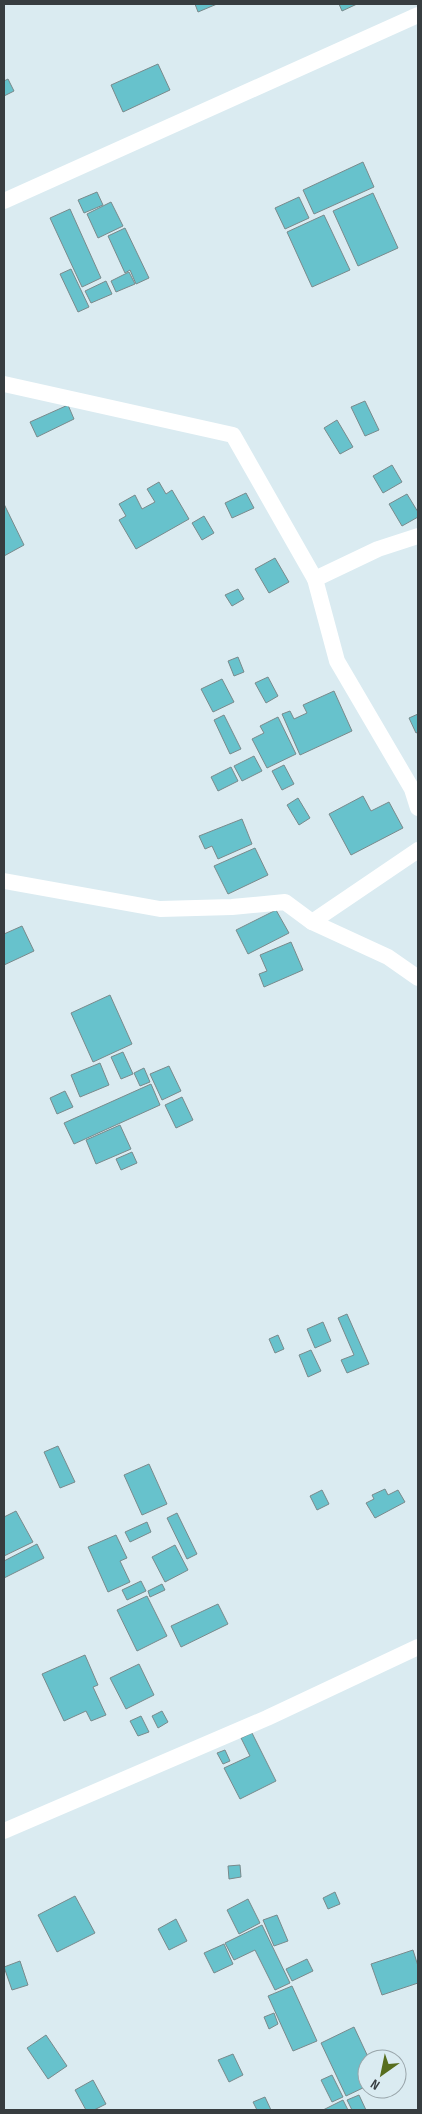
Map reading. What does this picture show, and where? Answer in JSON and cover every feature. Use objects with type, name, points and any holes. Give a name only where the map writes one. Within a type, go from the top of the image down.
[{"type":"street","points":[[4,201],[418,15]]},
{"type":"street","points":[[4,384],[232,435],[315,578],[337,661],[412,789],[418,808]]},
{"type":"street","points":[[315,578],[378,549],[418,536]]},
{"type":"street","points":[[312,922],[418,850]]},
{"type":"street","points":[[4,881],[160,909],[232,907],[285,902],[312,922],[388,957],[418,978]]},
{"type":"street","points":[[4,1831],[267,1718],[418,1647]]},
{"type":"building","points":[[195,4],[217,4],[198,12]]},
{"type":"building","points":[[339,4],[357,4],[342,11]]},
{"type":"building","points":[[158,64],[170,90],[123,112],[111,85]]},
{"type":"building","points":[[8,79],[14,91],[4,96],[4,81]]},
{"type":"building","points":[[363,162],[374,187],[314,214],[303,190]]},
{"type":"building","points":[[97,192],[103,205],[84,213],[78,200]]},
{"type":"building","points":[[373,193],[398,248],[358,266],[333,211]]},
{"type":"building","points":[[299,197],[309,218],[285,229],[275,208]]},
{"type":"building","points":[[111,202],[123,226],[98,238],[87,214]]},
{"type":"building","points":[[70,209],[101,278],[82,287],[50,218]]},
{"type":"building","points":[[324,215],[350,270],[312,287],[287,232]]},
{"type":"building","points":[[125,228],[149,278],[136,284],[130,270],[125,273],[108,236]]},
{"type":"building","points":[[71,269],[89,307],[78,312],[60,274]]},
{"type":"building","points":[[129,272],[135,284],[116,292],[111,281]]},
{"type":"building","points":[[106,281],[112,294],[91,303],[85,291]]},
{"type":"building","points":[[365,401],[379,430],[365,436],[351,407]]},
{"type":"building","points":[[68,405],[74,419],[37,437],[30,422]]},
{"type":"building","points":[[337,420],[353,447],[340,454],[324,428]]},
{"type":"building","points":[[392,465],[402,482],[383,493],[373,476]]},
{"type":"building","points":[[159,482],[166,494],[172,490],[189,519],[136,549],[119,520],[126,516],[119,504],[135,495],[142,509],[155,502],[147,489]]},
{"type":"building","points":[[246,493],[254,508],[232,518],[225,503]]},
{"type":"building","points":[[407,494],[418,512],[418,517],[402,526],[389,504]]},
{"type":"building","points":[[4,504],[24,545],[4,556]]},
{"type":"building","points":[[204,516],[214,533],[202,540],[192,523]]},
{"type":"building","points":[[275,558],[289,582],[269,593],[255,569]]},
{"type":"building","points":[[238,589],[244,599],[232,606],[225,595]]},
{"type":"building","points":[[238,657],[244,672],[234,676],[228,661]]},
{"type":"building","points":[[268,677],[278,696],[266,703],[255,683]]},
{"type":"building","points":[[222,679],[234,702],[213,712],[201,689]]},
{"type":"building","points":[[334,691],[352,731],[300,755],[282,714],[290,711],[294,719],[307,713],[303,705]]},
{"type":"building","points":[[418,714],[418,732],[416,733],[409,718]]},
{"type":"building","points":[[224,715],[241,749],[230,754],[214,720]]},
{"type":"building","points":[[278,717],[296,754],[267,768],[252,739],[264,733],[260,726]]},
{"type":"building","points":[[254,756],[262,771],[242,781],[234,766]]},
{"type":"building","points":[[284,765],[294,784],[282,790],[272,771]]},
{"type":"building","points":[[231,767],[238,781],[218,791],[211,777]]},
{"type":"building","points":[[363,796],[371,811],[389,802],[403,828],[351,855],[329,814]]},
{"type":"building","points":[[298,798],[310,818],[299,825],[287,805]]},
{"type":"building","points":[[242,819],[252,844],[218,859],[212,846],[205,849],[199,836]]},
{"type":"building","points":[[255,848],[268,875],[228,894],[214,866]]},
{"type":"building","points":[[276,910],[289,933],[248,954],[236,930]]},
{"type":"building","points":[[22,926],[34,951],[4,965],[4,934]]},
{"type":"building","points":[[291,942],[303,970],[264,987],[259,974],[267,971],[260,955]]},
{"type":"building","points":[[110,995],[132,1044],[93,1062],[71,1013]]},
{"type":"building","points":[[123,1052],[133,1074],[121,1079],[111,1057]]},
{"type":"building","points":[[100,1063],[109,1085],[80,1097],[71,1075]]},
{"type":"building","points":[[169,1066],[181,1091],[162,1100],[150,1074]]},
{"type":"building","points":[[144,1068],[150,1082],[140,1086],[134,1073]]},
{"type":"building","points":[[151,1084],[160,1105],[74,1144],[64,1123]]},
{"type":"building","points":[[65,1091],[73,1107],[57,1114],[50,1098]]},
{"type":"building","points":[[182,1097],[193,1120],[176,1128],[165,1105]]},
{"type":"building","points":[[120,1125],[131,1149],[96,1164],[86,1140]]},
{"type":"building","points":[[132,1152],[137,1163],[121,1170],[116,1159]]},
{"type":"building","points":[[347,1314],[369,1364],[347,1373],[341,1360],[354,1355],[338,1318]]},
{"type":"building","points":[[323,1322],[331,1341],[315,1348],[307,1329]]},
{"type":"building","points":[[278,1335],[284,1349],[275,1353],[269,1339]]},
{"type":"building","points":[[311,1350],[321,1371],[308,1377],[299,1355]]},
{"type":"building","points":[[58,1446],[75,1482],[60,1488],[44,1452]]},
{"type":"building","points":[[149,1464],[167,1504],[142,1515],[124,1475]]},
{"type":"building","points":[[385,1489],[388,1495],[398,1490],[405,1502],[375,1518],[366,1503],[374,1499],[372,1495]]},
{"type":"building","points":[[322,1490],[329,1504],[317,1510],[310,1496]]},
{"type":"building","points":[[16,1511],[33,1542],[4,1556],[4,1517]]},
{"type":"building","points":[[177,1513],[197,1554],[187,1559],[167,1518]]},
{"type":"building","points":[[147,1522],[151,1532],[130,1542],[125,1532]]},
{"type":"building","points":[[116,1535],[127,1558],[120,1561],[130,1582],[108,1592],[88,1547]]},
{"type":"building","points":[[37,1544],[44,1558],[4,1578],[4,1561]]},
{"type":"building","points":[[175,1545],[188,1570],[165,1582],[152,1557]]},
{"type":"building","points":[[141,1581],[146,1591],[127,1600],[122,1590]]},
{"type":"building","points":[[162,1584],[165,1590],[150,1597],[148,1591]]},
{"type":"building","points":[[147,1596],[167,1636],[137,1651],[117,1610]]},
{"type":"building","points":[[218,1604],[228,1624],[181,1647],[171,1626]]},
{"type":"building","points":[[85,1655],[98,1685],[93,1687],[106,1715],[91,1721],[86,1711],[64,1721],[42,1674]]},
{"type":"building","points":[[139,1664],[154,1695],[126,1709],[110,1678]]},
{"type":"building","points":[[162,1711],[168,1722],[158,1728],[152,1716]]},
{"type":"building","points":[[141,1716],[149,1732],[138,1736],[130,1721]]},
{"type":"building","points":[[252,1733],[276,1781],[240,1799],[224,1768],[250,1756],[241,1738]]},
{"type":"building","points":[[225,1750],[230,1761],[223,1764],[217,1753]]},
{"type":"building","points":[[240,1865],[241,1877],[229,1879],[228,1866]]},
{"type":"building","points":[[335,1892],[340,1904],[328,1909],[323,1898]]},
{"type":"building","points":[[75,1896],[95,1933],[57,1952],[38,1915]]},
{"type":"building","points":[[248,1899],[260,1923],[239,1934],[227,1910]]},
{"type":"building","points":[[277,1915],[288,1941],[274,1946],[263,1920]]},
{"type":"building","points":[[176,1919],[187,1941],[169,1950],[158,1929]]},
{"type":"building","points":[[262,1925],[290,1983],[275,1990],[255,1950],[234,1960],[225,1943]]},
{"type":"building","points":[[224,1944],[233,1964],[214,1973],[204,1953]]},
{"type":"building","points":[[413,1950],[418,1966],[418,1983],[382,1995],[371,1964]]},
{"type":"building","points":[[307,1959],[313,1971],[292,1981],[286,1969]]},
{"type":"building","points":[[20,1961],[28,1985],[12,1990],[4,1967]]},
{"type":"building","points":[[292,1986],[317,2041],[293,2051],[268,1996]]},
{"type":"building","points":[[274,2013],[278,2024],[269,2029],[264,2017]]},
{"type":"building","points":[[354,2027],[364,2049],[357,2049],[357,2091],[346,2096],[321,2043]]},
{"type":"building","points":[[46,2035],[67,2066],[48,2079],[27,2048]]},
{"type":"building","points":[[233,2054],[243,2075],[229,2082],[218,2060]]},
{"type":"building","points":[[332,2075],[343,2097],[332,2102],[321,2080]]},
{"type":"building","points":[[93,2080],[106,2104],[94,2110],[86,2110],[75,2090]]},
{"type":"building","points":[[357,2096],[357,2099],[361,2099],[366,2110],[352,2110],[347,2100]]},
{"type":"building","points":[[265,2097],[271,2110],[257,2110],[253,2102]]},
{"type":"building","points":[[343,2100],[348,2110],[323,2110]]}]
